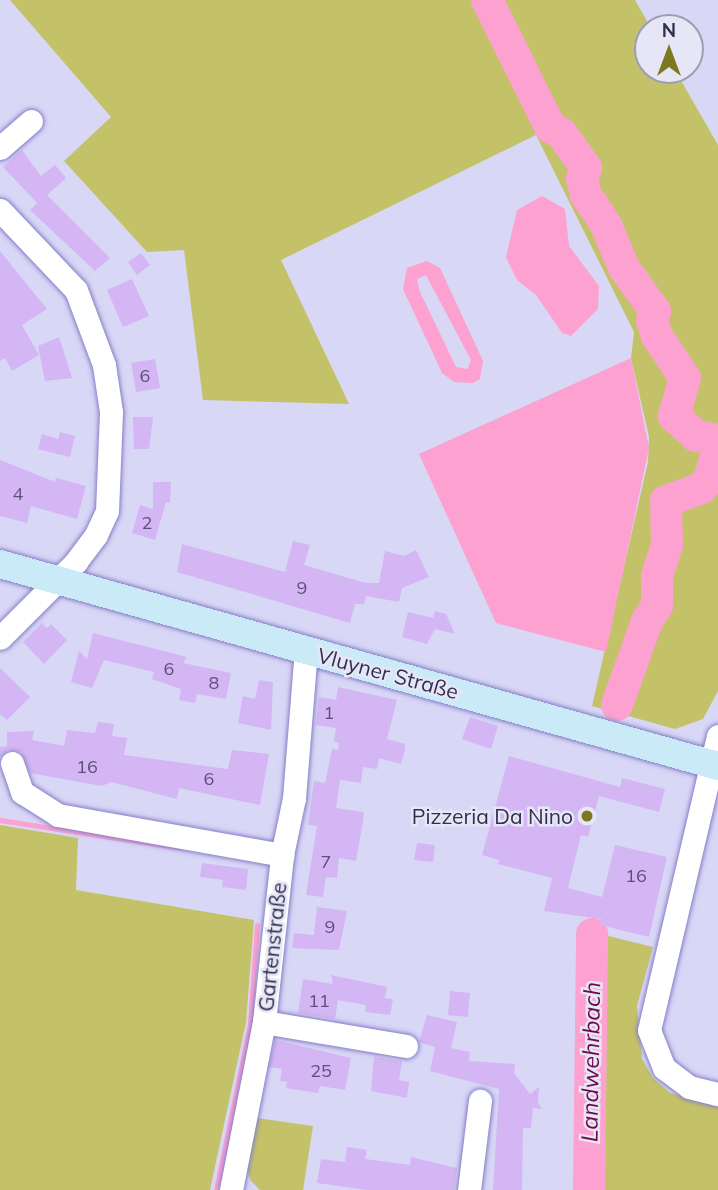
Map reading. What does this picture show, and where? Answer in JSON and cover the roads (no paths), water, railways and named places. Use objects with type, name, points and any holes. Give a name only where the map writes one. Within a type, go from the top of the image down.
[{"type":"main road","name":"Vluyner Straße","points":[[0,565],[714,765]]},
{"type":"street","points":[[0,148],[31,121]]},
{"type":"street","points":[[0,210],[76,290],[104,365],[111,412],[107,511],[96,535],[57,581],[0,638]]},
{"type":"street","name":"Gartenstraße","points":[[306,650],[293,798],[282,855],[264,1022],[406,1046]]},
{"type":"street","points":[[718,736],[714,765],[649,1030],[664,1068],[690,1087],[718,1094]]},
{"type":"street","name":"Gartenstraße","points":[[12,763],[22,792],[58,815],[282,855]]},
{"type":"street","points":[[231,1190],[264,1022]]},
{"type":"street","points":[[469,1190],[480,1101]]},
{"type":"waterway","name":"Landwehrbach","points":[[487,0],[550,127],[562,134],[586,168],[582,179],[586,195],[606,225],[624,268],[655,311],[652,320],[657,336],[685,378],[674,416],[696,436],[713,439],[717,451],[710,478],[702,488],[666,501],[667,545],[657,576],[657,606],[647,621],[617,705]]},
{"type":"waterway","points":[[0,820],[180,848]]},
{"type":"waterway","points":[[216,1190],[250,1024],[257,925]]},
{"type":"waterway","name":"Landwehrbach","points":[[589,1190],[592,934]]},
{"type":"place","name":"Pizzeria Da Nino","points":[[587,816]]}]
